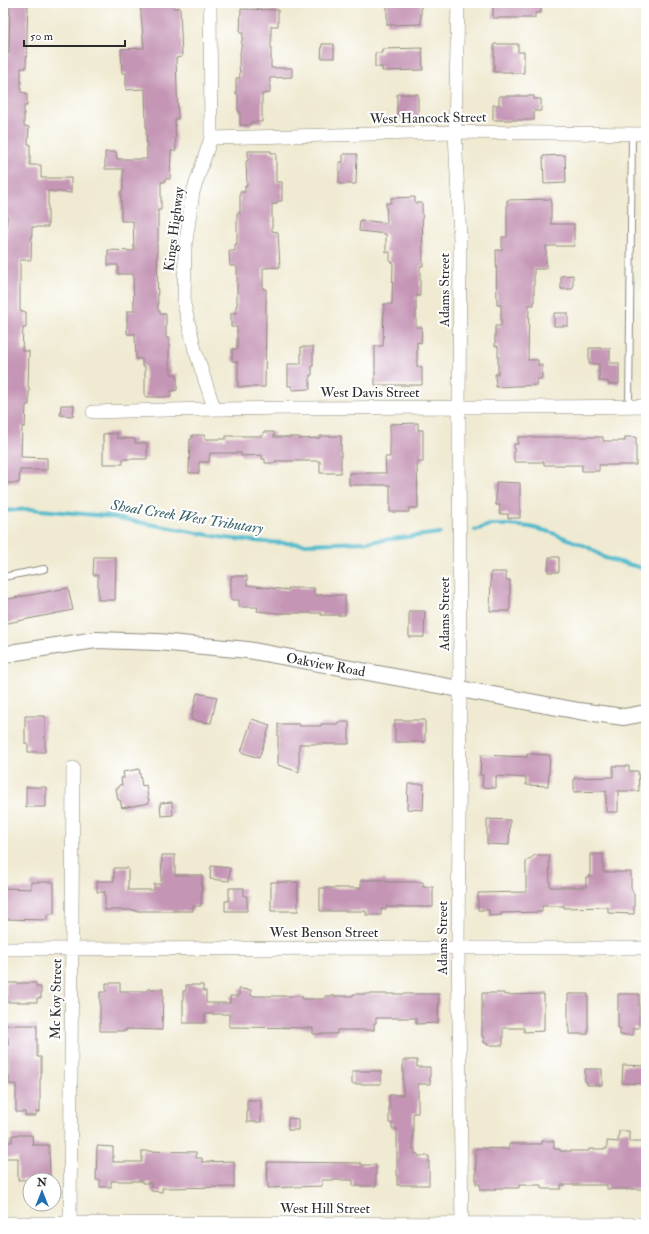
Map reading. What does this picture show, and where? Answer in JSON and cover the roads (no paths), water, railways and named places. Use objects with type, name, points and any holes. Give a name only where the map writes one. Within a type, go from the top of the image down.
[{"type":"street","name":"Kings Highway","points":[[210,3],[211,138],[192,192],[185,248],[184,304],[195,350],[214,408]]},
{"type":"street","name":"Adams Street","points":[[458,3],[455,132],[460,240],[460,690],[458,948],[462,1225]]},
{"type":"street","name":"West Hancock Street","points":[[211,138],[455,132],[646,134]]},
{"type":"street","name":"West Davis Street","points":[[93,412],[214,408],[646,406]]},
{"type":"street","name":"Oakview Road","points":[[3,656],[16,652],[96,640],[158,642],[248,650],[579,711],[624,717],[646,713]]},
{"type":"street","name":"Mc Koy Street","points":[[70,1227],[73,768]]},
{"type":"street","name":"West Benson Street","points":[[3,949],[646,948]]},
{"type":"street","name":"West Hill Street","points":[[3,1223],[70,1227],[646,1224]]},
{"type":"lane","points":[[629,406],[632,135]]},
{"type":"lane","points":[[3,576],[44,569]]},
{"type":"waterway","name":"Shoal Creek West Tributary","points":[[3,511],[30,509],[106,516],[225,538],[265,542],[306,544],[367,542],[440,533]]},
{"type":"waterway","name":"Shoal Creek West Tributary","points":[[475,530],[490,525],[530,527],[550,532],[588,547],[605,558],[646,569]]}]
